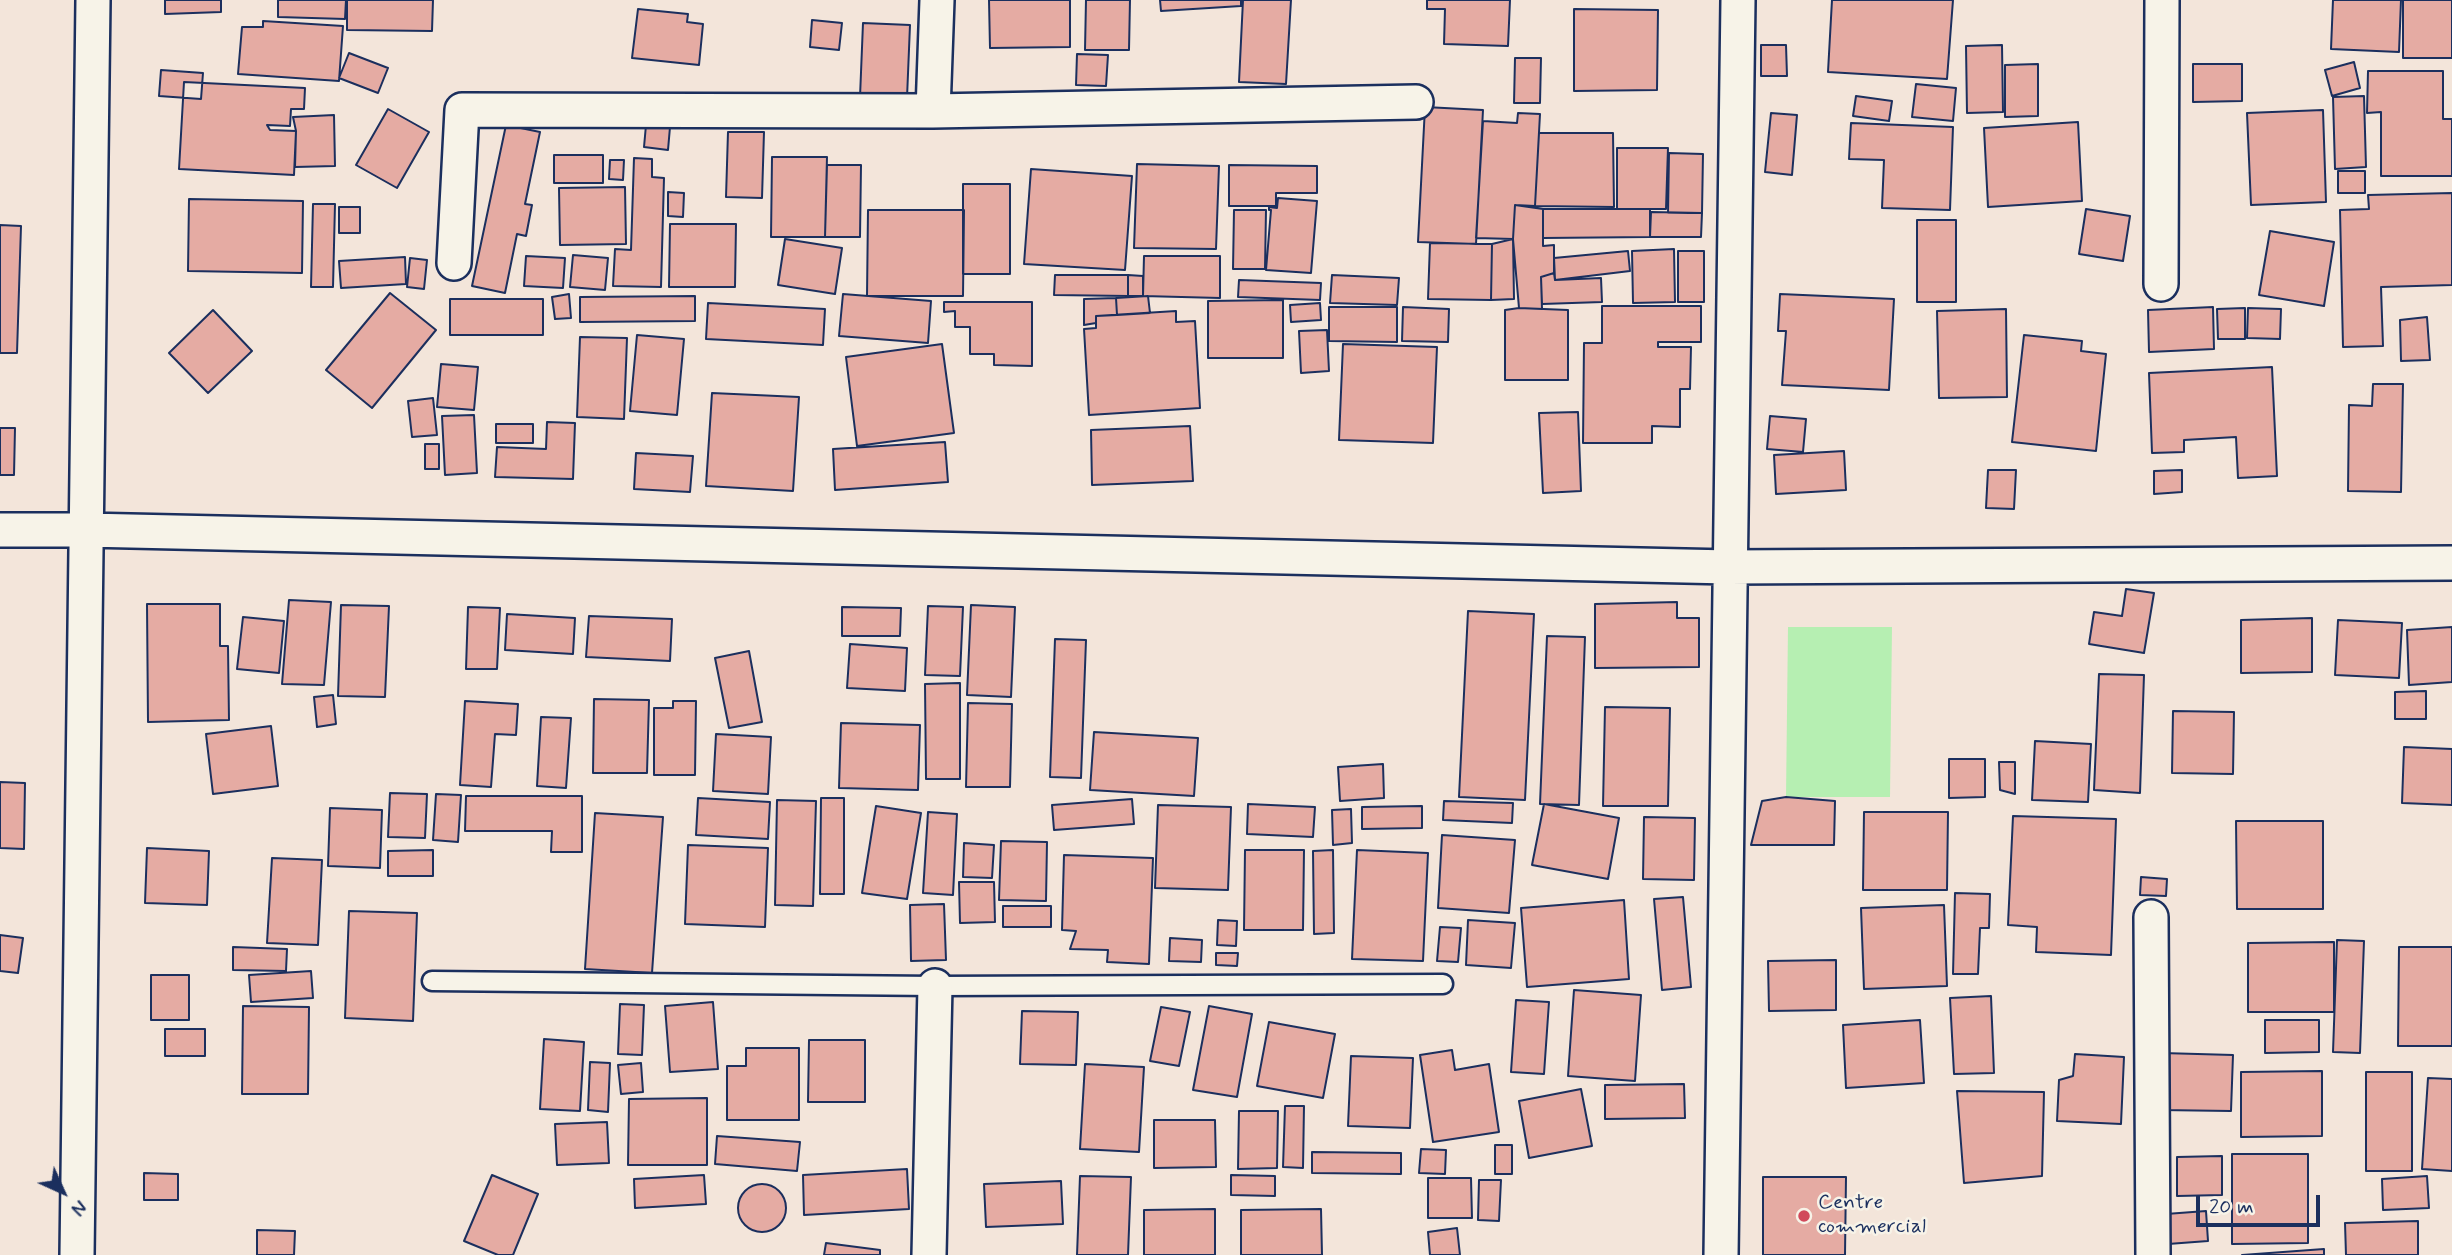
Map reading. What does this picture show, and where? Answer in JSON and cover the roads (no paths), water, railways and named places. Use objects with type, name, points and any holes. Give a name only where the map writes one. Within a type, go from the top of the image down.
[{"type":"street","points":[[77,1255],[93,0]]},
{"type":"street","points":[[933,111],[937,0]]},
{"type":"street","points":[[1721,1255],[1738,0]]},
{"type":"street","points":[[2161,284],[2162,0]]},
{"type":"street","points":[[454,263],[462,110],[933,111],[1416,102]]},
{"type":"street","points":[[0,530],[1729,567],[2452,563]]},
{"type":"street","points":[[2151,917],[2153,1255]]},
{"type":"street","points":[[929,1255],[935,986]]},
{"type":"lane","points":[[432,981],[935,986],[1443,984]]},
{"type":"place","name":"Centre commercial","points":[[1804,1216]]}]
